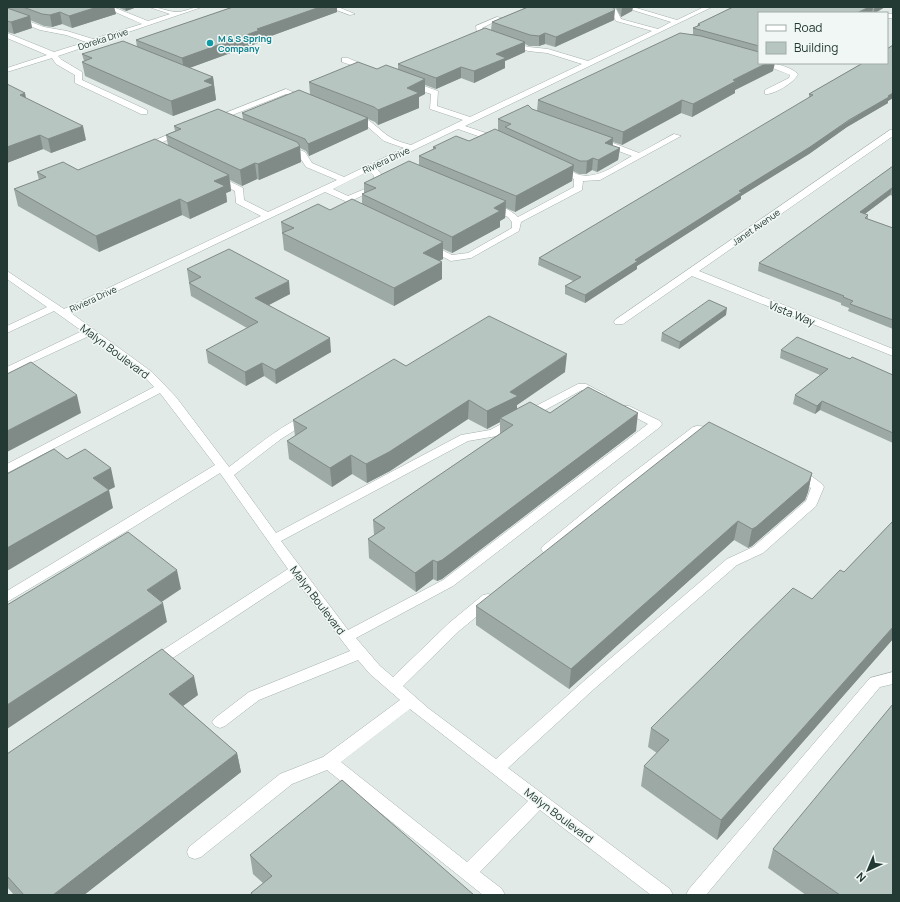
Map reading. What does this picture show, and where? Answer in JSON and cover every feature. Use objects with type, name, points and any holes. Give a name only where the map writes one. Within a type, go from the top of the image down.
[{"type":"street","points":[[108,7],[149,24]]},
{"type":"street","points":[[152,7],[178,14]]},
{"type":"street","name":"Doreka Drive","points":[[7,70],[199,7]]},
{"type":"street","points":[[331,7],[352,14]]},
{"type":"street","points":[[605,7],[614,10],[618,20],[655,32],[667,38]]},
{"type":"street","points":[[626,7],[678,22]]},
{"type":"street","name":"Riviera Drive","points":[[7,330],[59,310],[268,216],[470,120],[516,102],[589,64],[709,7]]},
{"type":"street","points":[[7,15],[42,29],[67,32],[114,46]]},
{"type":"street","points":[[500,18],[478,27],[480,33],[528,49],[548,51],[589,64]]},
{"type":"street","points":[[7,34],[54,55],[59,62],[79,74],[78,81],[144,112]]},
{"type":"street","points":[[345,60],[375,71]]},
{"type":"street","points":[[768,64],[782,68],[794,74],[792,79],[768,92]]},
{"type":"street","points":[[405,82],[435,93],[433,107],[470,120]]},
{"type":"street","points":[[204,123],[286,91],[314,102]]},
{"type":"street","points":[[342,114],[371,125],[387,139],[411,148]]},
{"type":"street","points":[[218,118],[232,124]]},
{"type":"street","points":[[458,126],[506,144]]},
{"type":"street","points":[[162,152],[144,147],[190,129]]},
{"type":"street","name":"Janet Avenue","points":[[620,322],[893,132]]},
{"type":"street","points":[[551,164],[578,178],[597,178],[677,136]]},
{"type":"street","points":[[595,139],[640,156]]},
{"type":"street","points":[[274,142],[302,154],[309,165],[344,180]]},
{"type":"street","points":[[385,161],[399,167]]},
{"type":"street","points":[[348,199],[379,186],[378,175],[370,167]]},
{"type":"street","points":[[205,172],[240,190],[239,201],[268,216]]},
{"type":"street","points":[[517,221],[579,188],[578,178]]},
{"type":"street","points":[[326,189],[348,199],[357,213],[364,216]]},
{"type":"street","points":[[483,203],[511,215],[517,221]]},
{"type":"street","points":[[418,242],[451,258],[471,255],[516,229],[517,221]]},
{"type":"street","name":"Vista Way","points":[[692,272],[893,353]]},
{"type":"street","name":"Malyn Boulevard","points":[[7,274],[90,331],[148,374],[161,388],[225,470],[295,570],[346,637],[375,670],[410,701],[664,895]]},
{"type":"street","points":[[7,371],[90,331]]},
{"type":"street","points":[[274,540],[465,438],[493,433],[582,386],[656,424],[448,583],[346,637]]},
{"type":"street","points":[[7,469],[161,388]]},
{"type":"street","points":[[7,596],[127,525],[225,470],[318,411]]},
{"type":"street","points":[[540,556],[625,485],[698,430],[719,431],[726,434]]},
{"type":"street","points":[[497,768],[588,684],[732,562],[758,550],[812,503],[818,487],[785,464]]},
{"type":"street","points":[[144,670],[295,570]]},
{"type":"street","points":[[393,686],[454,627],[497,592]]},
{"type":"street","points":[[220,722],[254,696],[360,653]]},
{"type":"street","points":[[695,895],[875,682],[893,678]]},
{"type":"street","points":[[195,852],[286,779],[329,762],[410,701]]},
{"type":"street","points":[[329,762],[496,895]]},
{"type":"street","points":[[468,872],[539,800]]},
{"type":"building","points":[[23,7],[97,7],[69,16],[60,12],[50,15],[42,14]]},
{"type":"building","points":[[233,7],[320,7],[257,29],[260,30],[182,58],[136,40]]},
{"type":"building","points":[[528,7],[613,7],[615,10],[556,37],[545,33],[539,36],[530,35],[492,22]]},
{"type":"building","points":[[733,7],[869,7],[859,12],[758,12],[758,46],[693,28],[700,25],[698,24]]},
{"type":"building","points":[[7,8],[30,16],[11,22],[7,21]]},
{"type":"building","points":[[485,28],[525,42],[496,54],[506,58],[474,71],[461,67],[436,78],[398,64]]},
{"type":"building","points":[[680,33],[701,36],[758,52],[758,64],[765,64],[733,80],[736,81],[693,104],[682,100],[623,132],[538,100]]},
{"type":"building","points":[[123,41],[213,77],[204,81],[214,85],[171,101],[82,62],[92,58],[82,54]]},
{"type":"building","points":[[893,45],[893,93],[888,96],[889,97],[849,120],[810,147],[739,191],[742,192],[635,260],[638,261],[585,295],[565,286],[581,277],[539,258],[813,95],[809,94],[861,64],[888,64],[888,48]]},
{"type":"building","points":[[358,62],[377,69],[386,65],[425,79],[407,88],[419,93],[378,110],[374,107],[309,82]]},
{"type":"building","points":[[7,84],[25,93],[20,95],[83,126],[48,139],[40,135],[7,147]]},
{"type":"building","points":[[299,90],[368,118],[308,144],[305,139],[242,113]]},
{"type":"building","points":[[528,105],[532,109],[613,138],[605,143],[620,148],[598,160],[593,158],[587,161],[580,161],[505,127],[511,124],[498,119]]},
{"type":"building","points":[[218,109],[297,142],[300,146],[240,170],[166,135],[181,129],[174,126]]},
{"type":"building","points":[[495,129],[574,165],[516,196],[419,156],[436,148],[433,147],[456,136],[469,141]]},
{"type":"building","points":[[155,139],[229,175],[214,181],[225,186],[187,203],[180,199],[96,236],[14,189],[46,177],[37,172],[63,162],[78,170]]},
{"type":"building","points":[[409,161],[506,201],[494,208],[500,211],[452,237],[362,194],[376,188],[364,183]]},
{"type":"building","points":[[893,166],[893,188],[860,212],[868,215],[865,218],[893,228],[893,320],[850,304],[853,301],[843,297],[844,296],[759,263]]},
{"type":"building","points":[[352,199],[443,242],[423,253],[442,262],[394,288],[282,233],[294,228],[281,222],[318,204],[330,210]]},
{"type":"building","points":[[229,249],[289,281],[255,298],[330,338],[275,370],[262,363],[245,372],[206,350],[258,322],[189,283],[201,277],[187,269]]},
{"type":"building","points":[[709,300],[727,308],[680,342],[662,333]]},
{"type":"building","points":[[489,316],[567,354],[510,392],[518,396],[487,411],[469,400],[389,452],[366,464],[351,455],[330,468],[287,441],[307,428],[293,420],[394,359],[406,366]]},
{"type":"building","points":[[797,337],[850,359],[852,357],[893,375],[893,433],[822,401],[817,406],[795,395],[828,369],[781,350]]},
{"type":"building","points":[[31,362],[77,395],[7,431],[7,374]]},
{"type":"building","points":[[588,387],[638,413],[442,560],[437,562],[433,560],[415,573],[368,539],[385,528],[373,520],[513,425],[500,418],[530,402],[550,413]]},
{"type":"building","points":[[709,422],[812,473],[809,481],[756,527],[752,529],[738,521],[571,669],[476,606]]},
{"type":"building","points":[[54,449],[67,459],[85,449],[111,468],[93,478],[109,490],[7,548],[7,474]]},
{"type":"building","points":[[893,521],[893,627],[721,820],[644,766],[669,740],[651,728],[793,588],[812,599],[840,570],[844,572]]},
{"type":"building","points":[[128,532],[177,570],[147,590],[163,603],[7,705],[7,605]]},
{"type":"building","points":[[162,649],[194,676],[169,694],[237,753],[53,895],[24,895],[7,876],[7,754]]},
{"type":"building","points":[[893,704],[893,895],[840,895],[773,849]]},
{"type":"building","points":[[342,780],[474,895],[252,895],[251,893],[272,876],[250,855]]},
{"type":"place","name":"M & S Spring Company","points":[[210,43]]}]
